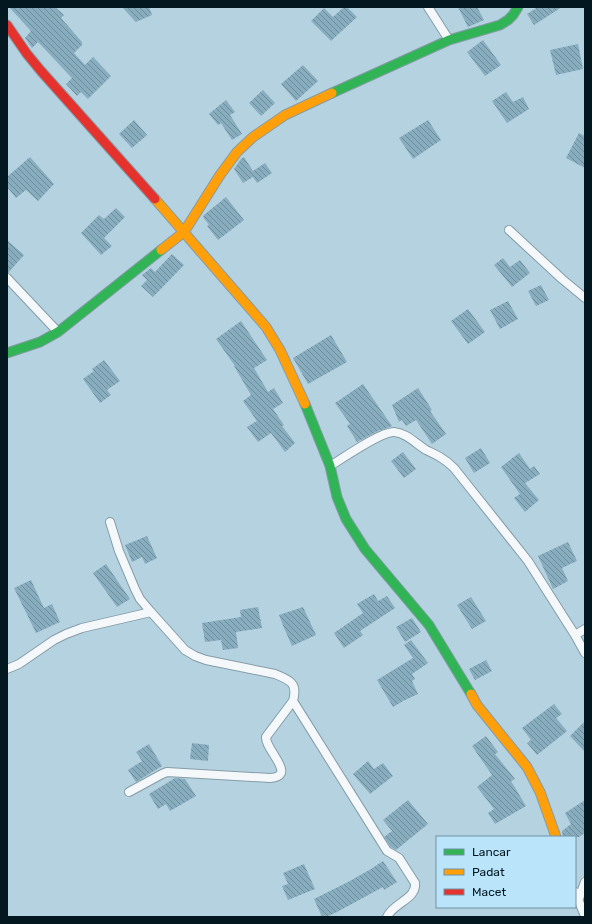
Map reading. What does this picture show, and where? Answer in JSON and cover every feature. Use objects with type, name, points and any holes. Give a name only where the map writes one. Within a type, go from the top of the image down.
[{"type":"street","points":[[428,7],[449,40]]},
{"type":"street","points":[[7,353],[36,344],[58,332],[184,232],[220,175],[237,152],[253,137],[285,115],[449,40],[500,25],[513,15],[518,7]]},
{"type":"street","points":[[7,25],[41,71],[184,232],[274,338],[309,412],[330,466],[337,497],[346,519],[365,549],[430,625],[477,705],[527,766],[540,792],[556,836]]},
{"type":"street","points":[[509,230],[585,298]]},
{"type":"street","points":[[7,278],[58,332]]},
{"type":"street","points":[[330,466],[378,437],[386,433],[395,432],[404,435],[426,450],[440,457],[454,468],[528,561],[585,652]]},
{"type":"street","points":[[110,522],[119,551],[132,584],[140,599],[185,650],[206,660],[275,674],[290,682],[294,687],[295,694],[293,701],[266,737],[268,746],[281,766],[282,770],[277,777],[270,778],[167,772],[129,792]]},
{"type":"street","points":[[7,669],[19,664],[54,640],[66,634],[82,628],[151,612]]},
{"type":"street","points":[[575,635],[585,629]]},
{"type":"street","points":[[293,701],[387,851],[399,858],[415,883],[416,886],[412,894],[392,909],[387,917]]},
{"type":"street","points":[[578,901],[585,882]]},
{"type":"street","points":[[576,895],[585,916]]},
{"type":"building","points":[[9,7],[55,7],[64,15],[61,18],[82,42],[82,45],[74,53],[85,65],[93,57],[111,76],[88,99],[81,92],[77,96],[66,84],[72,78],[38,42],[32,48],[25,38],[31,31]]},
{"type":"building","points":[[122,7],[149,7],[152,15],[136,22]]},
{"type":"building","points":[[344,7],[347,7],[357,17],[331,41],[311,21],[324,8],[333,17]]},
{"type":"building","points":[[458,7],[477,7],[484,20],[468,27]]},
{"type":"building","points":[[538,7],[562,7],[534,25],[527,14]]},
{"type":"building","points":[[483,40],[501,65],[485,76],[467,52]]},
{"type":"building","points":[[578,44],[583,69],[556,75],[550,50]]},
{"type":"building","points":[[303,65],[318,81],[296,101],[281,84]]},
{"type":"building","points":[[263,90],[275,103],[261,116],[249,103]]},
{"type":"building","points":[[506,92],[513,102],[523,97],[529,109],[507,123],[492,101]]},
{"type":"building","points":[[226,100],[235,112],[230,115],[242,134],[232,140],[221,123],[218,125],[209,114]]},
{"type":"building","points":[[134,120],[147,135],[132,148],[119,134]]},
{"type":"building","points":[[428,120],[441,140],[413,159],[399,138]]},
{"type":"building","points":[[579,133],[585,136],[585,168],[566,158]]},
{"type":"building","points":[[30,157],[54,184],[38,201],[26,190],[16,198],[7,187],[7,177]]},
{"type":"building","points":[[244,157],[253,171],[265,163],[272,173],[257,183],[253,177],[243,183],[234,169]]},
{"type":"building","points":[[226,197],[244,220],[218,240],[207,226],[209,225],[203,217]]},
{"type":"building","points":[[116,208],[125,217],[104,238],[112,246],[101,255],[81,233],[99,215],[104,219]]},
{"type":"building","points":[[7,240],[24,255],[8,273],[7,273]]},
{"type":"building","points":[[172,254],[184,265],[153,297],[141,286],[147,280],[142,275],[151,268],[155,272]]},
{"type":"building","points":[[503,258],[510,267],[520,260],[530,273],[512,287],[494,265]]},
{"type":"building","points":[[541,285],[549,300],[536,306],[528,291]]},
{"type":"building","points":[[508,301],[518,319],[500,329],[490,310]]},
{"type":"building","points":[[468,309],[485,332],[468,344],[451,321]]},
{"type":"building","points":[[241,321],[267,360],[254,368],[268,392],[274,388],[283,403],[273,409],[284,425],[282,426],[295,443],[285,452],[271,433],[258,442],[247,427],[257,421],[243,401],[251,395],[235,366],[216,339]]},
{"type":"building","points":[[331,335],[347,362],[308,384],[293,358]]},
{"type":"building","points":[[104,360],[120,381],[107,390],[111,395],[100,403],[83,379],[94,371],[92,369]]},
{"type":"building","points":[[363,384],[392,426],[378,431],[357,442],[347,426],[350,424],[335,403]]},
{"type":"building","points":[[418,388],[432,410],[430,411],[446,434],[432,444],[416,420],[406,426],[402,420],[399,422],[392,405]]},
{"type":"building","points":[[481,448],[490,463],[474,473],[465,458]]},
{"type":"building","points":[[403,452],[416,469],[404,478],[391,461]]},
{"type":"building","points":[[519,453],[530,469],[534,466],[540,474],[525,483],[539,500],[525,512],[514,498],[520,494],[501,467]]},
{"type":"building","points":[[147,536],[157,558],[145,564],[142,557],[132,562],[125,545]]},
{"type":"building","points":[[568,542],[577,561],[562,568],[568,581],[553,589],[538,556]]},
{"type":"building","points":[[106,564],[130,599],[117,607],[93,573]]},
{"type":"building","points":[[31,580],[44,608],[52,604],[60,622],[36,633],[14,588]]},
{"type":"building","points":[[374,594],[378,601],[387,596],[395,608],[360,631],[363,635],[344,648],[334,633],[363,613],[357,604]]},
{"type":"building","points":[[471,597],[486,621],[472,629],[457,605]]},
{"type":"building","points":[[258,607],[262,628],[236,632],[238,648],[223,650],[221,640],[205,642],[202,623],[241,617],[240,610]]},
{"type":"building","points":[[303,607],[316,635],[292,646],[279,615]]},
{"type":"building","points":[[412,618],[421,632],[405,642],[396,627]]},
{"type":"building","points":[[411,640],[428,663],[412,674],[415,679],[412,681],[418,694],[393,707],[377,680],[413,658],[404,645]]},
{"type":"building","points":[[486,660],[492,671],[475,680],[469,669]]},
{"type":"building","points":[[554,704],[562,714],[556,718],[567,731],[537,755],[527,743],[531,740],[522,728]]},
{"type":"building","points":[[585,721],[585,752],[570,736]]},
{"type":"building","points":[[486,736],[498,752],[495,754],[515,779],[511,781],[526,806],[495,824],[488,813],[494,809],[477,787],[492,775],[472,746]]},
{"type":"building","points":[[192,743],[209,745],[208,761],[190,759]]},
{"type":"building","points":[[149,744],[162,766],[136,782],[128,770],[142,761],[136,752]]},
{"type":"building","points":[[368,761],[374,769],[383,763],[393,776],[370,794],[353,774]]},
{"type":"building","points":[[175,778],[185,779],[196,796],[170,811],[166,804],[158,809],[149,794]]},
{"type":"building","points":[[408,800],[428,824],[396,850],[391,847],[384,837],[392,831],[383,820]]},
{"type":"building","points":[[585,800],[585,833],[579,837],[563,836],[562,831],[571,824],[565,813]]},
{"type":"building","points":[[383,861],[397,882],[384,890],[383,887],[337,912],[326,917],[322,917],[314,899],[348,882]]},
{"type":"building","points":[[304,864],[315,889],[288,900],[282,886],[288,884],[283,873]]},
{"type":"traffic: fast","points":[[332,93],[449,40],[500,25],[508,20],[518,7]]},
{"type":"traffic: fast","points":[[7,353],[40,342],[58,332],[161,250]]},
{"type":"traffic: fast","points":[[305,404],[330,466],[337,497],[346,519],[365,549],[429,625],[471,694]]},
{"type":"traffic: slow","points":[[161,250],[184,232],[220,175],[237,152],[253,137],[285,115],[332,93]]},
{"type":"traffic: slow","points":[[155,199],[266,327],[280,350],[305,404]]},
{"type":"traffic: slow","points":[[471,694],[477,705],[527,767],[540,792],[556,836]]},
{"type":"traffic: jam","points":[[7,25],[41,71],[155,199]]}]
